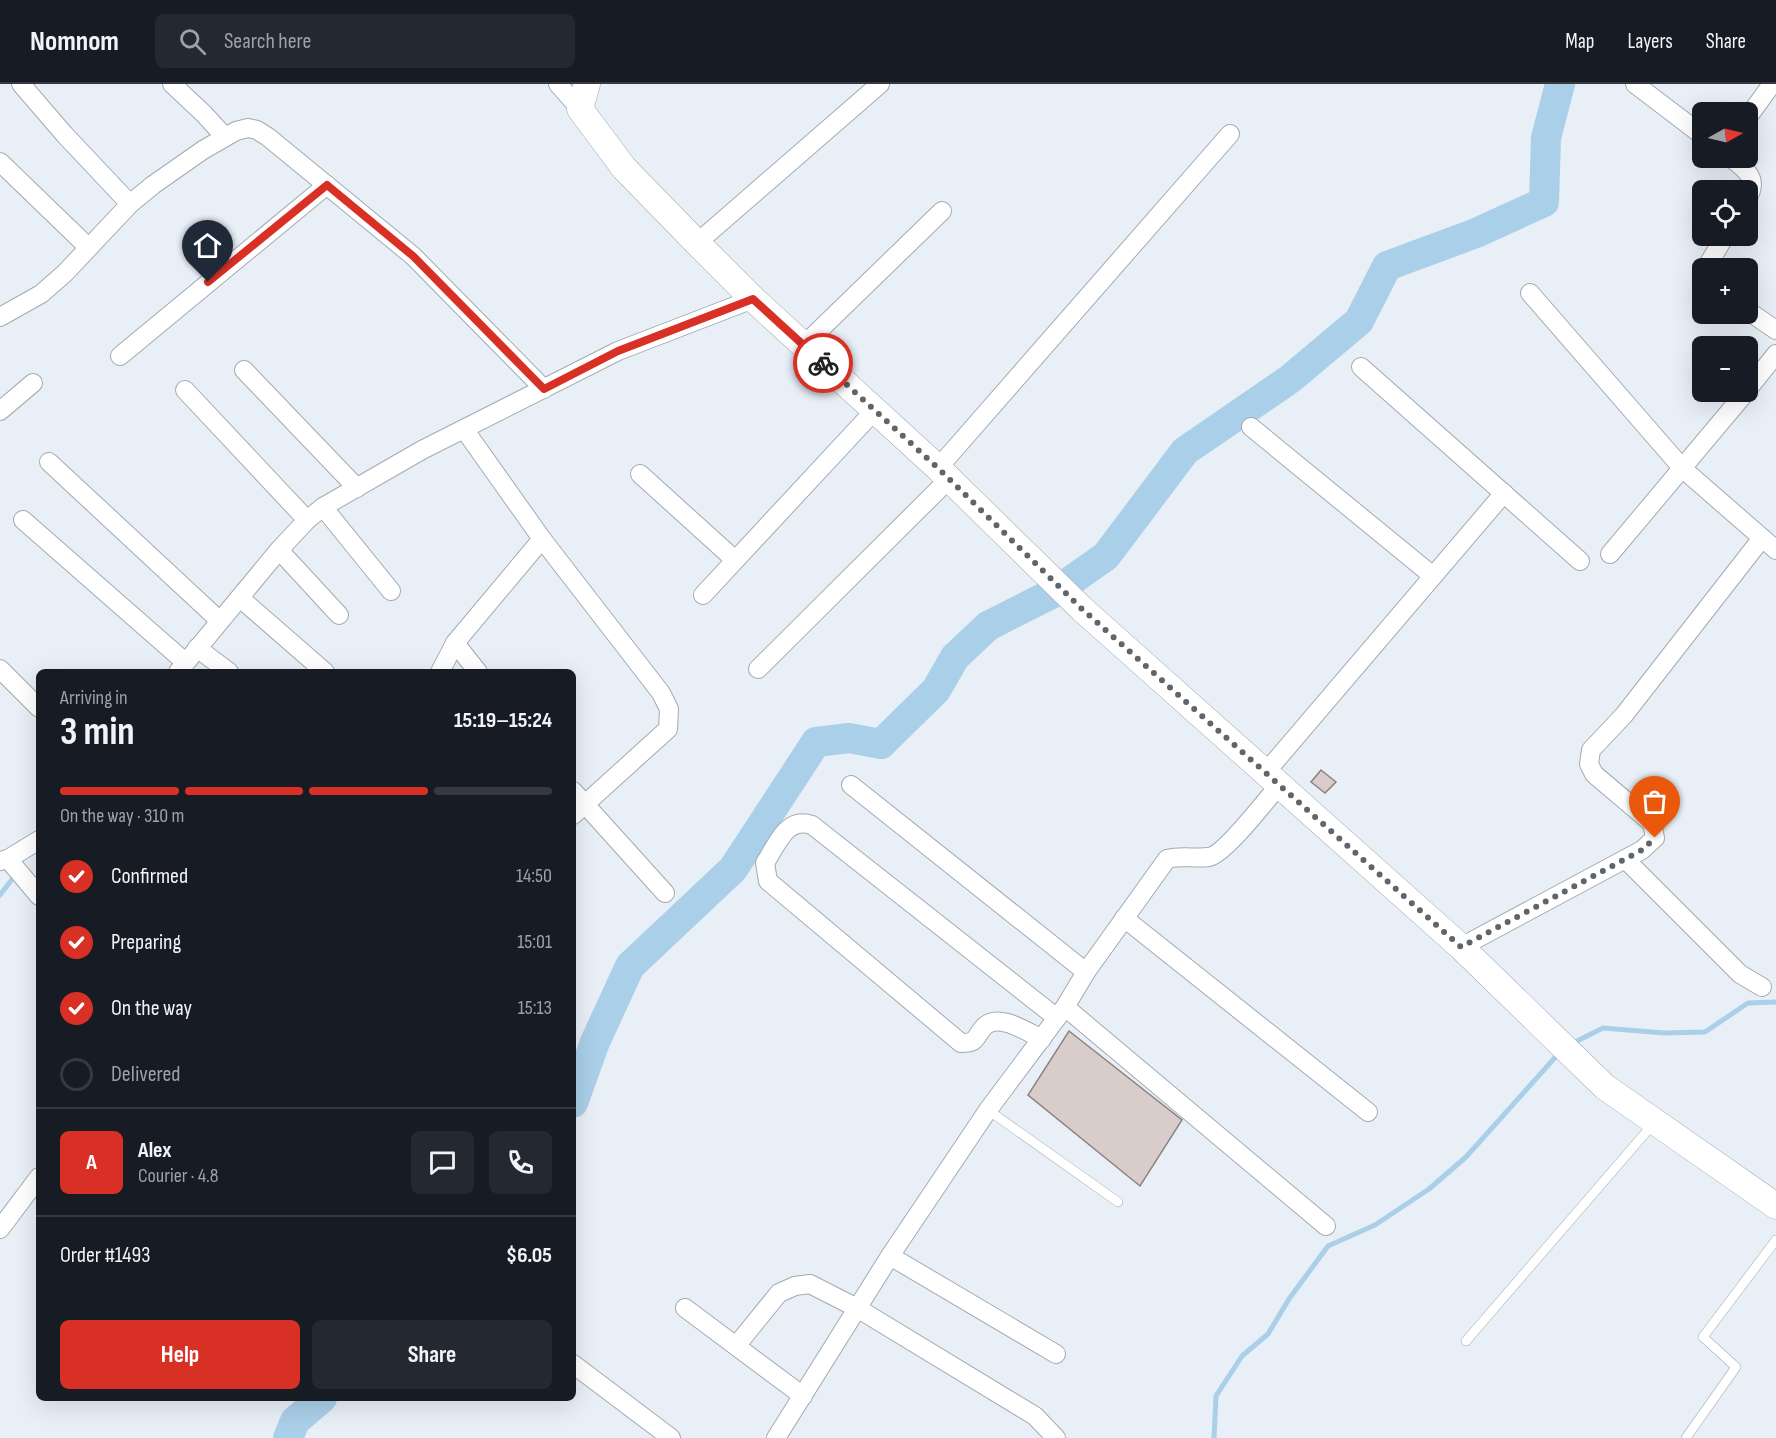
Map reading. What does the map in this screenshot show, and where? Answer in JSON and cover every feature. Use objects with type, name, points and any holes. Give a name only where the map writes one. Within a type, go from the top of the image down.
[{"type":"main road","points":[[587,84],[580,109],[624,168],[753,299],[944,474],[1082,609],[1461,947],[1605,1087],[1776,1206]]},
{"type":"street","points":[[21,84],[130,204]]},
{"type":"street","points":[[172,84],[225,137]]},
{"type":"street","points":[[558,84],[580,109]]},
{"type":"street","points":[[697,243],[880,84]]},
{"type":"street","points":[[1635,84],[1692,127]]},
{"type":"street","points":[[1758,103],[1772,84]]},
{"type":"street","points":[[0,317],[41,294],[65,273],[130,204],[162,179],[225,137],[248,128],[257,130],[268,137],[413,256],[544,389]]},
{"type":"street","points":[[758,669],[944,474],[1230,134]]},
{"type":"street","points":[[0,162],[88,247]]},
{"type":"street","points":[[1744,168],[1749,172],[1753,180]]},
{"type":"street","points":[[120,356],[327,185]]},
{"type":"street","points":[[804,345],[942,211]]},
{"type":"street","points":[[1461,947],[1642,850],[1655,838],[1652,823],[1594,774],[1589,764],[1591,750],[1624,715],[1769,544],[1683,469],[1530,293]]},
{"type":"street","points":[[23,520],[181,667],[279,550],[323,507],[422,450],[618,351],[753,299]]},
{"type":"street","points":[[1758,318],[1776,330]]},
{"type":"street","points":[[1758,376],[1776,354]]},
{"type":"street","points":[[1361,367],[1580,561]]},
{"type":"street","points":[[244,370],[357,488]]},
{"type":"street","points":[[0,411],[33,383]]},
{"type":"street","points":[[185,390],[308,520]]},
{"type":"street","points":[[1611,554],[1737,402]]},
{"type":"street","points":[[703,595],[875,410]]},
{"type":"street","points":[[1251,427],[1433,576]]},
{"type":"street","points":[[464,429],[542,539],[661,693],[669,709],[668,729],[577,804],[664,893]]},
{"type":"street","points":[[49,462],[220,621]]},
{"type":"street","points":[[640,474],[735,560]]},
{"type":"street","points":[[776,1438],[890,1256],[988,1110],[1042,1039],[1086,972],[1167,859],[1180,856],[1211,857],[1225,847],[1273,778],[1433,576],[1503,493]]},
{"type":"street","points":[[323,507],[391,591]]},
{"type":"street","points":[[442,669],[455,643],[542,539]]},
{"type":"street","points":[[279,550],[339,615]]},
{"type":"street","points":[[240,598],[321,669]]},
{"type":"street","points":[[455,643],[476,669]]},
{"type":"street","points":[[197,648],[224,669]]},
{"type":"street","points":[[0,669],[36,705]]},
{"type":"street","points":[[851,785],[1086,972]]},
{"type":"street","points":[[1042,1039],[1012,1024],[999,1022],[990,1023],[983,1028],[977,1039],[969,1043],[960,1043],[768,881],[765,863],[786,830],[803,822],[812,825],[1061,1012],[1326,1226]]},
{"type":"street","points":[[36,842],[4,860],[36,893]]},
{"type":"street","points":[[1624,860],[1740,974],[1762,987]]},
{"type":"street","points":[[1124,918],[1368,1113]]},
{"type":"street","points":[[0,1229],[36,1181]]},
{"type":"street","points":[[890,1256],[1056,1354]]},
{"type":"street","points":[[736,1346],[779,1293],[795,1286],[810,1284],[857,1308],[1035,1416],[1056,1438]]},
{"type":"street","points":[[685,1308],[802,1396]]},
{"type":"street","points":[[576,1366],[671,1438]]},
{"type":"lane","points":[[988,1110],[1118,1202]]},
{"type":"lane","points":[[1466,1341],[1655,1121]]},
{"type":"lane","points":[[1686,1438],[1737,1367],[1703,1337],[1776,1239]]},
{"type":"building","points":[[1321,770],[1336,782],[1325,793],[1311,782]]},
{"type":"building","points":[[1069,1031],[1182,1120],[1140,1186],[1028,1095]]},
{"type":"waterway","points":[[576,1095],[595,1042],[630,966],[733,869],[816,742],[849,738],[881,744],[936,690],[955,657],[988,626],[1055,592],[1106,556],[1185,451],[1290,379],[1359,321],[1387,266],[1476,233],[1544,202],[1546,138],[1560,84]]},
{"type":"waterway","points":[[0,895],[13,878]]},
{"type":"waterway","points":[[1571,1044],[1603,1028],[1664,1033],[1705,1032],[1748,1003],[1776,1002]]},
{"type":"waterway","points":[[1214,1438],[1216,1396],[1242,1356],[1268,1334],[1289,1299],[1328,1246],[1375,1225],[1429,1189],[1466,1157],[1559,1053]]},
{"type":"waterway","points":[[288,1438],[295,1421],[318,1401]]},
{"type":"way so far","points":[[823,363],[938,468],[1082,609],[1461,947],[1642,850],[1655,838]]},
{"type":"route","points":[[208,282],[327,185],[413,256],[544,389],[618,351],[753,299],[823,363]]}]
